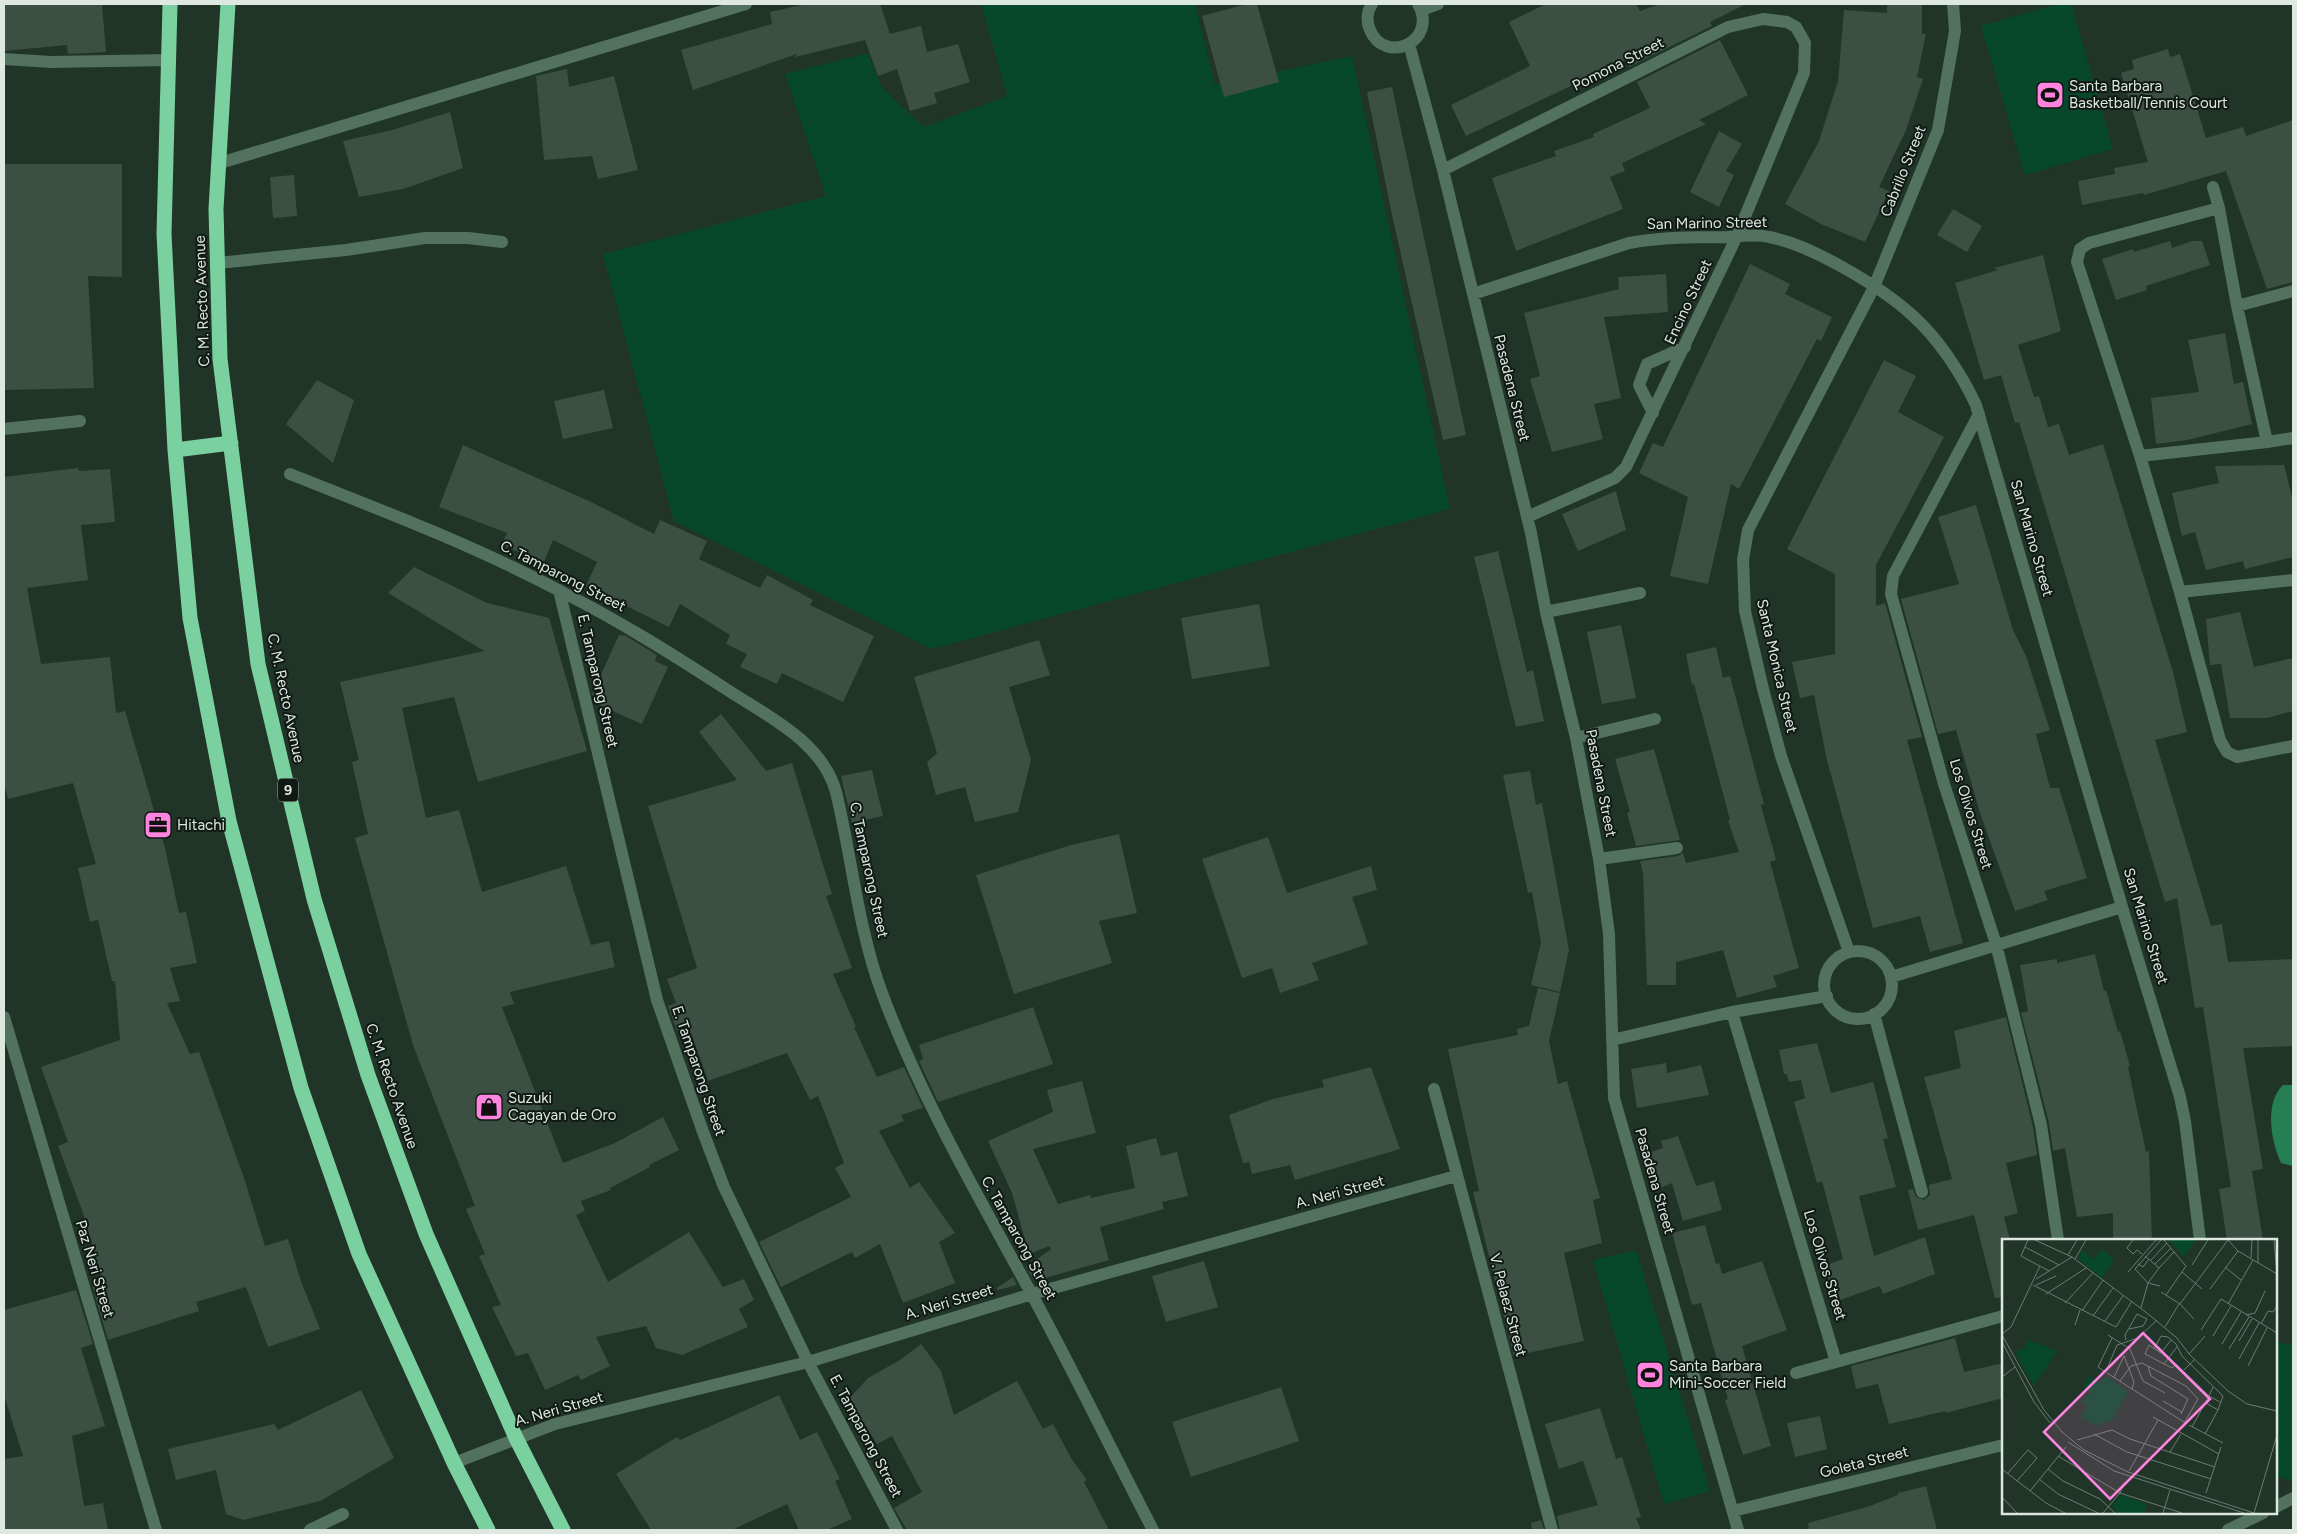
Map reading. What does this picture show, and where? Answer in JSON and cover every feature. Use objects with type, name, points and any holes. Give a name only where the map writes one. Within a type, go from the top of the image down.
[{"type":"highway","points":[[170,4],[164,234],[175,450],[190,618],[229,821],[300,1088],[359,1254],[454,1463],[488,1530]]},
{"type":"highway","name":"C. M. Recto Avenue","points":[[228,4],[222,75],[220,163],[216,209],[220,359],[232,443],[258,664],[314,899],[368,1075],[423,1225],[516,1438],[563,1530]]},
{"type":"highway","points":[[175,450],[232,443]]},
{"type":"street","points":[[220,163],[746,4]]},
{"type":"street","points":[[1372,4],[1368,16],[1368,25],[1372,34],[1387,46],[1396,48],[1409,44],[1420,33],[1423,25],[1420,7],[1438,4]]},
{"type":"street","name":"Cabrillo Street","points":[[1874,287],[1938,130],[1955,31],[1953,4]]},
{"type":"street","name":"Pomona Street","points":[[1443,170],[1728,27],[1763,19],[1787,22],[1796,27],[1805,43]]},
{"type":"street","name":"Encino Street","points":[[1527,517],[1615,478],[1626,467],[1737,236],[1804,72],[1805,43]]},
{"type":"street","name":"Pasadena Street","points":[[1409,44],[1443,170],[1527,517],[1546,612],[1576,738],[1599,859],[1610,934],[1614,1098],[1738,1530]]},
{"type":"street","points":[[4,59],[51,62],[169,60]]},
{"type":"street","points":[[2213,187],[2219,208],[2236,306],[2267,442]]},
{"type":"street","points":[[2219,208],[2089,243],[2080,249],[2077,255],[2077,262],[2140,456],[2180,592],[2220,740],[2227,752],[2237,756],[2293,746]]},
{"type":"street","name":"San Marino Street","points":[[1473,294],[1629,243],[1655,238],[1768,236],[1811,250],[1874,287],[1912,315],[1928,332],[1970,391],[1979,414],[2183,1110],[2200,1239]]},
{"type":"street","points":[[218,263],[346,250],[425,238],[468,238],[502,242]]},
{"type":"street","name":"Santa Monica Street","points":[[1849,952],[1781,756],[1745,611],[1742,560],[1748,530],[1874,287]]},
{"type":"street","points":[[2236,306],[2293,291]]},
{"type":"street","points":[[1653,413],[1639,385],[1647,364],[1685,347]]},
{"type":"street","name":"Los Olivos Street","points":[[1979,414],[1893,576],[1890,589],[1944,784],[1996,944],[2042,1125],[2058,1239]]},
{"type":"street","points":[[4,429],[80,421]]},
{"type":"street","points":[[2140,456],[2293,438]]},
{"type":"street","name":"C. Tamparong Street","points":[[290,474],[463,545],[559,590],[651,640],[768,716],[808,746],[828,769],[832,775],[843,818],[871,957],[882,993],[929,1101],[961,1166],[1032,1294],[1153,1530]]},
{"type":"street","points":[[2180,592],[2293,580]]},
{"type":"street","name":"E. Tamparong Street","points":[[559,590],[657,1000],[703,1132],[724,1188],[808,1362],[897,1530]]},
{"type":"street","points":[[1546,612],[1640,593]]},
{"type":"street","points":[[1576,738],[1655,719]]},
{"type":"street","points":[[1599,859],[1677,848]]},
{"type":"street","points":[[1891,977],[2122,907]]},
{"type":"street","points":[[1860,951],[1880,959],[1891,977],[1892,988],[1889,999],[1882,1009],[1861,1019],[1850,1018],[1839,1012],[1831,1004],[1827,996],[1825,983],[1827,972],[1832,963],[1849,952],[1860,951]]},
{"type":"street","points":[[1612,1040],[1732,1012],[1827,996]]},
{"type":"street","name":"Los Olivos Street","points":[[1732,1012],[1836,1362]]},
{"type":"street","points":[[1874,1014],[1922,1192]]},
{"type":"street","name":"Paz Neri Street","points":[[4,1017],[156,1530]]},
{"type":"street","name":"V. Pelaez Street","points":[[1434,1089],[1552,1530]]},
{"type":"street","name":"A. Neri Street","points":[[454,1463],[556,1424],[808,1362],[1032,1294],[1456,1176]]},
{"type":"street","points":[[1796,1373],[2002,1316]]},
{"type":"street","name":"Goleta Street","points":[[1733,1511],[2002,1445]]},
{"type":"street","points":[[2277,1506],[2293,1498]]},
{"type":"street","points":[[310,1530],[343,1514]]},
{"type":"street","points":[[2228,1530],[2261,1514]]},
{"type":"shaded area","points":[[981,4],[1195,4],[1215,85],[1352,56],[1450,509],[932,649],[674,521],[603,254],[826,196],[785,74],[868,53],[882,88],[924,127],[1007,96]]},
{"type":"shaded area","name":"Santa Barbara Basketball/Tennis Court","points":[[2058,4],[2071,4],[2113,149],[2025,175],[1981,26]]},
{"type":"shaded area","points":[[2283,1085],[2293,1085],[2293,1166],[2281,1163],[2272,1133],[2271,1112],[2273,1102]]},
{"type":"shaded area","name":"Santa Barbara Mini-Soccer Field","points":[[1636,1250],[1710,1491],[1664,1504],[1593,1260]]},
{"type":"shaded area","points":[[2277,1341],[2293,1346],[2293,1482],[2277,1476]]},
{"type":"building","points":[[4,4],[102,4],[106,52],[68,54],[67,45],[4,51]]},
{"type":"building","points":[[806,4],[880,4],[890,34],[921,26],[927,52],[958,44],[970,82],[934,93],[937,103],[910,111],[897,69],[878,76],[865,40],[795,57],[797,54],[693,90],[681,50],[772,24],[770,12]]},
{"type":"building","points":[[1247,4],[1257,4],[1279,82],[1224,97],[1202,16]]},
{"type":"building","points":[[1546,4],[1636,4],[1640,11],[1660,4],[1746,4],[1710,22],[1712,26],[1629,67],[1625,60],[1466,136],[1451,105],[1530,66],[1509,22]]},
{"type":"building","points":[[1887,4],[1922,4],[1922,34],[1926,34],[1917,77],[1923,79],[1906,130],[1879,187],[1889,191],[1865,242],[1821,224],[1785,204],[1819,141],[1838,81],[1844,10],[1887,13]]},
{"type":"building","points":[[1720,40],[1748,95],[1699,120],[1706,124],[1622,163],[1625,171],[1610,177],[1623,209],[1516,251],[1492,178],[1556,156],[1554,151],[1594,137],[1593,134],[1650,108],[1637,82]]},
{"type":"building","points":[[2168,49],[2170,57],[2180,54],[2206,138],[2243,127],[2246,136],[2293,120],[2293,282],[2267,289],[2226,171],[2144,195],[2143,193],[2082,205],[2078,181],[2115,174],[2114,168],[2148,162],[2121,73],[2134,69],[2132,60]]},
{"type":"building","points":[[567,69],[569,87],[614,76],[638,170],[598,179],[592,156],[544,160],[536,76]]},
{"type":"building","points":[[1392,87],[1466,435],[1443,440],[1392,215],[1367,92]]},
{"type":"building","points":[[450,112],[463,168],[403,189],[359,197],[343,141],[392,130]]},
{"type":"building","points":[[1719,131],[1742,144],[1726,171],[1734,175],[1719,207],[1690,192]]},
{"type":"building","points":[[4,164],[122,164],[122,277],[88,276],[94,388],[4,390]]},
{"type":"building","points":[[294,175],[297,216],[273,218],[270,177]]},
{"type":"building","points":[[1953,209],[1982,226],[1967,252],[1937,235]]},
{"type":"building","points":[[2170,241],[2172,248],[2192,241],[2202,241],[2210,265],[2146,286],[2147,290],[2116,300],[2102,259],[2133,249],[2134,252]]},
{"type":"building","points":[[2043,255],[2061,331],[2018,345],[2034,397],[2039,396],[2048,427],[2059,424],[2069,455],[2103,444],[2173,672],[2187,732],[2155,740],[2211,926],[2222,924],[2228,962],[2293,959],[2293,1046],[2243,1048],[2263,1169],[2252,1171],[2263,1239],[2227,1239],[2219,1189],[2231,1187],[2203,1007],[2195,1008],[2177,898],[2165,902],[2019,422],[2015,423],[2001,375],[1984,380],[1955,283],[1998,270],[1994,268]]},
{"type":"building","points":[[1750,264],[1790,284],[1785,294],[1832,317],[1821,341],[1817,339],[1739,489],[1731,484],[1708,584],[1670,576],[1688,497],[1639,473],[1653,443],[1663,447]]},
{"type":"building","points":[[1666,274],[1668,312],[1604,317],[1621,398],[1594,404],[1603,439],[1552,452],[1530,379],[1540,376],[1524,313],[1619,289],[1618,277]]},
{"type":"building","points":[[2225,333],[2234,384],[2243,382],[2252,424],[2187,440],[2156,444],[2151,398],[2199,392],[2188,340]]},
{"type":"building","points":[[1884,360],[1916,376],[1898,412],[1944,437],[1876,565],[1876,606],[1885,603],[1922,737],[1907,740],[1963,943],[1930,952],[1920,916],[1873,928],[1827,760],[1814,695],[1800,698],[1792,662],[1835,654],[1835,574],[1787,549]]},
{"type":"building","points":[[317,380],[354,400],[333,463],[286,424]]},
{"type":"building","points":[[604,390],[613,428],[563,439],[554,401]]},
{"type":"building","points":[[463,445],[591,502],[654,534],[660,520],[707,541],[699,559],[760,588],[767,575],[813,600],[810,605],[874,636],[843,702],[782,673],[777,684],[740,667],[747,654],[726,644],[730,635],[680,604],[669,627],[586,586],[597,562],[553,540],[543,564],[502,544],[507,533],[439,507]]},
{"type":"building","points":[[2284,465],[2293,501],[2293,557],[2245,569],[2243,561],[2206,570],[2195,532],[2182,536],[2172,493],[2219,483],[2215,466]]},
{"type":"building","points":[[78,468],[79,471],[110,469],[115,522],[81,525],[88,580],[27,588],[41,664],[110,657],[116,713],[125,711],[165,848],[179,913],[186,912],[197,963],[170,968],[180,1001],[167,1003],[190,1054],[199,1052],[244,1178],[265,1246],[288,1239],[301,1281],[320,1329],[268,1347],[246,1287],[196,1302],[199,1311],[108,1340],[92,1285],[103,1282],[83,1213],[58,1146],[68,1142],[41,1067],[120,1040],[115,981],[112,981],[98,920],[90,922],[78,868],[96,864],[73,783],[8,799],[4,783],[4,477]]},
{"type":"building","points":[[1616,491],[1626,530],[1578,551],[1562,514]]},
{"type":"building","points":[[1976,505],[2013,630],[2026,656],[2050,730],[2036,734],[2050,788],[2059,788],[2087,878],[2044,891],[2048,900],[2015,911],[1980,813],[1956,730],[1938,734],[1901,599],[1959,584],[1938,517]]},
{"type":"building","points":[[1498,551],[1527,672],[1533,670],[1544,721],[1516,727],[1474,557]]},
{"type":"building","points":[[414,567],[487,603],[549,618],[587,751],[478,782],[454,697],[402,708],[426,818],[459,810],[482,892],[566,866],[591,945],[609,941],[615,967],[510,992],[514,1004],[502,1007],[563,1163],[615,1143],[663,1117],[679,1150],[649,1165],[650,1167],[610,1188],[611,1190],[581,1201],[585,1211],[576,1215],[608,1282],[689,1232],[723,1287],[744,1279],[754,1300],[739,1309],[748,1327],[682,1355],[656,1348],[646,1326],[596,1337],[610,1366],[581,1380],[578,1375],[545,1390],[528,1353],[516,1356],[492,1307],[501,1305],[479,1256],[485,1254],[466,1209],[475,1206],[413,1045],[355,838],[368,834],[352,762],[359,760],[340,682],[484,651],[388,593]]},
{"type":"building","points":[[1259,604],[1270,666],[1192,679],[1181,618]]},
{"type":"building","points":[[2240,612],[2254,667],[2293,658],[2293,711],[2267,718],[2230,718],[2221,664],[2210,665],[2206,619]]},
{"type":"building","points":[[1621,625],[1636,698],[1602,704],[1587,632]]},
{"type":"building","points":[[619,635],[626,636],[657,655],[655,661],[668,667],[642,724],[594,703],[592,694]]},
{"type":"building","points":[[1039,640],[1050,675],[1009,687],[1031,760],[1018,812],[975,822],[965,787],[936,795],[927,762],[937,753],[914,677]]},
{"type":"building","points":[[1716,647],[1723,678],[1730,676],[1764,804],[1761,805],[1776,860],[1770,862],[1799,968],[1773,976],[1777,987],[1737,998],[1723,950],[1676,962],[1676,985],[1647,985],[1643,873],[1640,861],[1678,856],[1683,853],[1686,863],[1739,852],[1728,821],[1730,820],[1694,684],[1692,685],[1686,654]]},
{"type":"building","points":[[721,714],[766,771],[792,763],[832,894],[826,896],[852,968],[833,974],[856,1027],[854,1027],[877,1077],[904,1067],[923,1108],[901,1115],[904,1121],[879,1131],[910,1188],[919,1182],[955,1233],[939,1242],[955,1283],[903,1303],[880,1244],[855,1258],[852,1252],[781,1287],[759,1242],[851,1197],[835,1168],[844,1163],[818,1096],[810,1100],[787,1053],[708,1081],[689,1027],[677,1031],[668,1006],[676,1003],[667,979],[697,968],[648,806],[737,780],[699,732]]},
{"type":"building","points":[[1654,749],[1680,840],[1636,846],[1627,813],[1630,812],[1615,759]]},
{"type":"building","points":[[872,770],[883,816],[852,823],[841,776]]},
{"type":"building","points":[[1530,771],[1536,805],[1542,803],[1569,950],[1560,992],[1531,985],[1541,942],[1532,892],[1528,893],[1503,775]]},
{"type":"building","points":[[1119,834],[1137,913],[1099,921],[1112,963],[1014,994],[976,875],[1071,845]]},
{"type":"building","points":[[1268,837],[1287,893],[1371,866],[1377,890],[1352,897],[1368,944],[1312,963],[1319,980],[1280,993],[1272,968],[1242,978],[1202,859]]},
{"type":"building","points":[[2095,954],[2104,991],[2106,990],[2130,1066],[2128,1067],[2146,1152],[2149,1151],[2152,1239],[2113,1239],[2113,1213],[2077,1217],[2065,1148],[2053,1151],[2049,1123],[2021,1013],[2028,1011],[2020,965],[2057,959],[2057,963]]},
{"type":"building","points":[[1538,988],[1560,993],[1549,1041],[1558,1084],[1567,1081],[1600,1198],[1593,1200],[1602,1243],[1564,1253],[1584,1341],[1514,1356],[1473,1192],[1479,1191],[1448,1049],[1518,1035],[1517,1029],[1529,1026]]},
{"type":"building","points":[[1033,1007],[1053,1064],[938,1102],[919,1061],[923,1059],[919,1045]]},
{"type":"building","points":[[2006,1017],[2033,1127],[2037,1155],[2006,1163],[2018,1213],[2004,1217],[2010,1239],[2002,1239],[2002,1297],[1995,1298],[1974,1215],[1918,1230],[1908,1190],[1913,1189],[1916,1197],[1924,1200],[1930,1195],[1929,1185],[1952,1179],[1924,1077],[1961,1068],[1954,1031]]},
{"type":"building","points":[[1817,1043],[1831,1093],[1873,1082],[1888,1138],[1883,1139],[1896,1187],[1859,1196],[1874,1256],[1925,1237],[1935,1274],[1883,1294],[1880,1286],[1837,1301],[1824,1266],[1843,1259],[1822,1181],[1817,1183],[1794,1102],[1805,1098],[1801,1080],[1789,1082],[1787,1074],[1784,1074],[1779,1050]]},
{"type":"building","points":[[1666,1063],[1667,1073],[1701,1065],[1709,1095],[1637,1108],[1631,1069]]},
{"type":"building","points":[[1371,1067],[1400,1149],[1295,1180],[1290,1165],[1252,1174],[1249,1162],[1243,1163],[1229,1115],[1273,1099],[1324,1087],[1322,1080]]},
{"type":"building","points":[[1082,1081],[1096,1133],[1033,1149],[1058,1204],[1090,1195],[1091,1198],[1135,1188],[1126,1146],[1156,1138],[1161,1156],[1177,1152],[1188,1196],[1162,1202],[1164,1209],[1100,1227],[1109,1260],[1034,1281],[1026,1267],[1051,1249],[1049,1246],[1029,1254],[1012,1193],[988,1141],[1053,1112],[1047,1090]]},
{"type":"building","points":[[1678,1136],[1696,1186],[1714,1181],[1722,1210],[1683,1221],[1672,1183],[1658,1189],[1645,1154],[1663,1148],[1661,1141]]},
{"type":"building","points":[[1705,1225],[1716,1264],[1719,1263],[1722,1274],[1762,1261],[1787,1330],[1742,1346],[1771,1446],[1743,1455],[1725,1400],[1728,1399],[1701,1303],[1692,1305],[1672,1233]]},
{"type":"building","points":[[1204,1261],[1218,1307],[1166,1322],[1152,1276]]},
{"type":"building","points":[[1013,1277],[1017,1285],[998,1290],[997,1288]]},
{"type":"building","points":[[76,1290],[93,1344],[81,1348],[105,1426],[72,1436],[84,1506],[103,1503],[108,1530],[4,1530],[4,1459],[23,1456],[4,1395],[4,1310]]},
{"type":"building","points":[[1955,1338],[1964,1372],[2002,1363],[2002,1398],[1946,1413],[1946,1411],[1889,1424],[1878,1384],[1856,1389],[1851,1366]]},
{"type":"building","points":[[921,1344],[941,1371],[954,1415],[1017,1381],[1043,1429],[1053,1424],[1071,1458],[1087,1480],[1084,1482],[1109,1530],[907,1530],[894,1508],[922,1492],[892,1436],[877,1444],[849,1399],[868,1378],[900,1360]]},
{"type":"building","points":[[1281,1387],[1299,1441],[1191,1477],[1172,1422]]},
{"type":"building","points":[[361,1390],[394,1458],[320,1501],[243,1520],[226,1514],[216,1470],[176,1480],[168,1449],[274,1424],[278,1430]]},
{"type":"building","points":[[779,1395],[800,1440],[817,1432],[840,1479],[835,1481],[852,1519],[827,1530],[799,1530],[787,1504],[732,1530],[651,1530],[616,1474],[677,1437],[680,1440]]},
{"type":"building","points":[[1600,1408],[1616,1459],[1622,1457],[1641,1517],[1636,1518],[1641,1530],[1560,1530],[1557,1516],[1598,1505],[1583,1461],[1559,1469],[1545,1424]]},
{"type":"building","points":[[1820,1416],[1827,1449],[1795,1457],[1787,1423]]},
{"type":"building","points":[[1926,1486],[1937,1530],[1809,1530],[1808,1523],[1867,1507],[1898,1495],[1898,1493]]},
{"type":"building","points":[[1541,1520],[1544,1530],[1532,1530],[1531,1523]]},
{"type":"place","name":"Santa Barbara Basketball/Tennis Court","points":[[2050,95]]},
{"type":"place","name":"Hitachi","points":[[158,825]]},
{"type":"place","name":"Suzuki Cagayan de Oro","points":[[489,1107]]},
{"type":"place","name":"Santa Barbara Mini-Soccer Field","points":[[1650,1375]]}]
